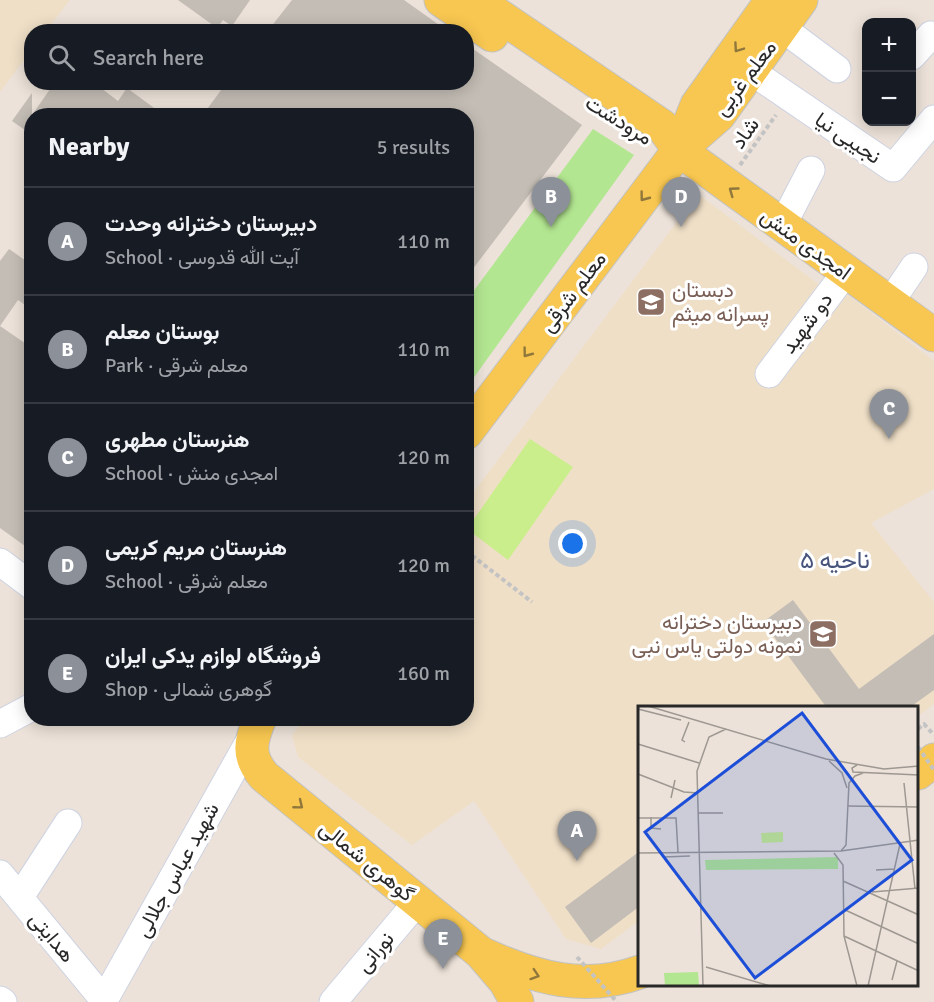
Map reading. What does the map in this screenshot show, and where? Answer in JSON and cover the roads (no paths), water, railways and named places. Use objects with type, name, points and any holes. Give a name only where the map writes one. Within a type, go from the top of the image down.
[{"type":"main road","name":"مرودشت","points":[[441,0],[483,12],[650,143],[679,150]]},
{"type":"main road","name":"معلم غربی","points":[[679,150],[698,105],[777,14],[801,0]]},
{"type":"main road","name":"معلم غربی","points":[[679,150],[720,115],[751,71],[777,14]]},
{"type":"main road","name":"امجدی منش","points":[[679,150],[889,304],[933,333]]},
{"type":"main road","name":"معلم شرقی","points":[[474,422],[679,150]]},
{"type":"main road","name":"گوهری شمالی","points":[[255,741],[264,776],[481,953]]},
{"type":"main road","points":[[919,772],[934,760]]},
{"type":"main road","points":[[481,953],[513,967],[557,980],[591,982],[615,980],[638,973]]},
{"type":"main road","points":[[481,953],[505,981],[517,1002]]},
{"type":"main road","points":[[627,1002],[644,987]]},
{"type":"street","points":[[777,14],[837,69]]},
{"type":"street","points":[[916,52],[931,35],[934,37]]},
{"type":"street","name":"نجیبی نیا","points":[[751,71],[789,97],[886,177],[934,119]]},
{"type":"street","points":[[782,226],[811,170]]},
{"type":"street","points":[[889,304],[914,267]]},
{"type":"street","name":"دو شهید","points":[[769,374],[846,272]]},
{"type":"street","points":[[0,724],[24,711]]},
{"type":"street","name":"شهید عباس جلالی","points":[[104,1001],[255,741]]},
{"type":"street","points":[[20,897],[68,822]]},
{"type":"street","name":"هدایتی","points":[[0,874],[104,1001]]},
{"type":"street","name":"نورانی","points":[[333,1002],[417,902]]},
{"type":"place","name":"بوستان معلم","points":[[551,227]]},
{"type":"place","name":"هنرستان مریم کریمی","points":[[681,227]]},
{"type":"place","name":"دبستان پسرانه میثم","points":[[651,302]]},
{"type":"place","name":"هنرستان مطهری","points":[[889,439]]},
{"type":"place","name":"دبیرستان دخترانه نمونه دولتی یاس نبی","points":[[823,634]]},
{"type":"place","name":"دبیرستان دخترانه وحدت","points":[[577,861]]},
{"type":"place","name":"فروشگاه لوازم یدکی ایران","points":[[443,969]]},
{"type":"district","name":"ناحیه ۵","points":[[835,560]]}]
